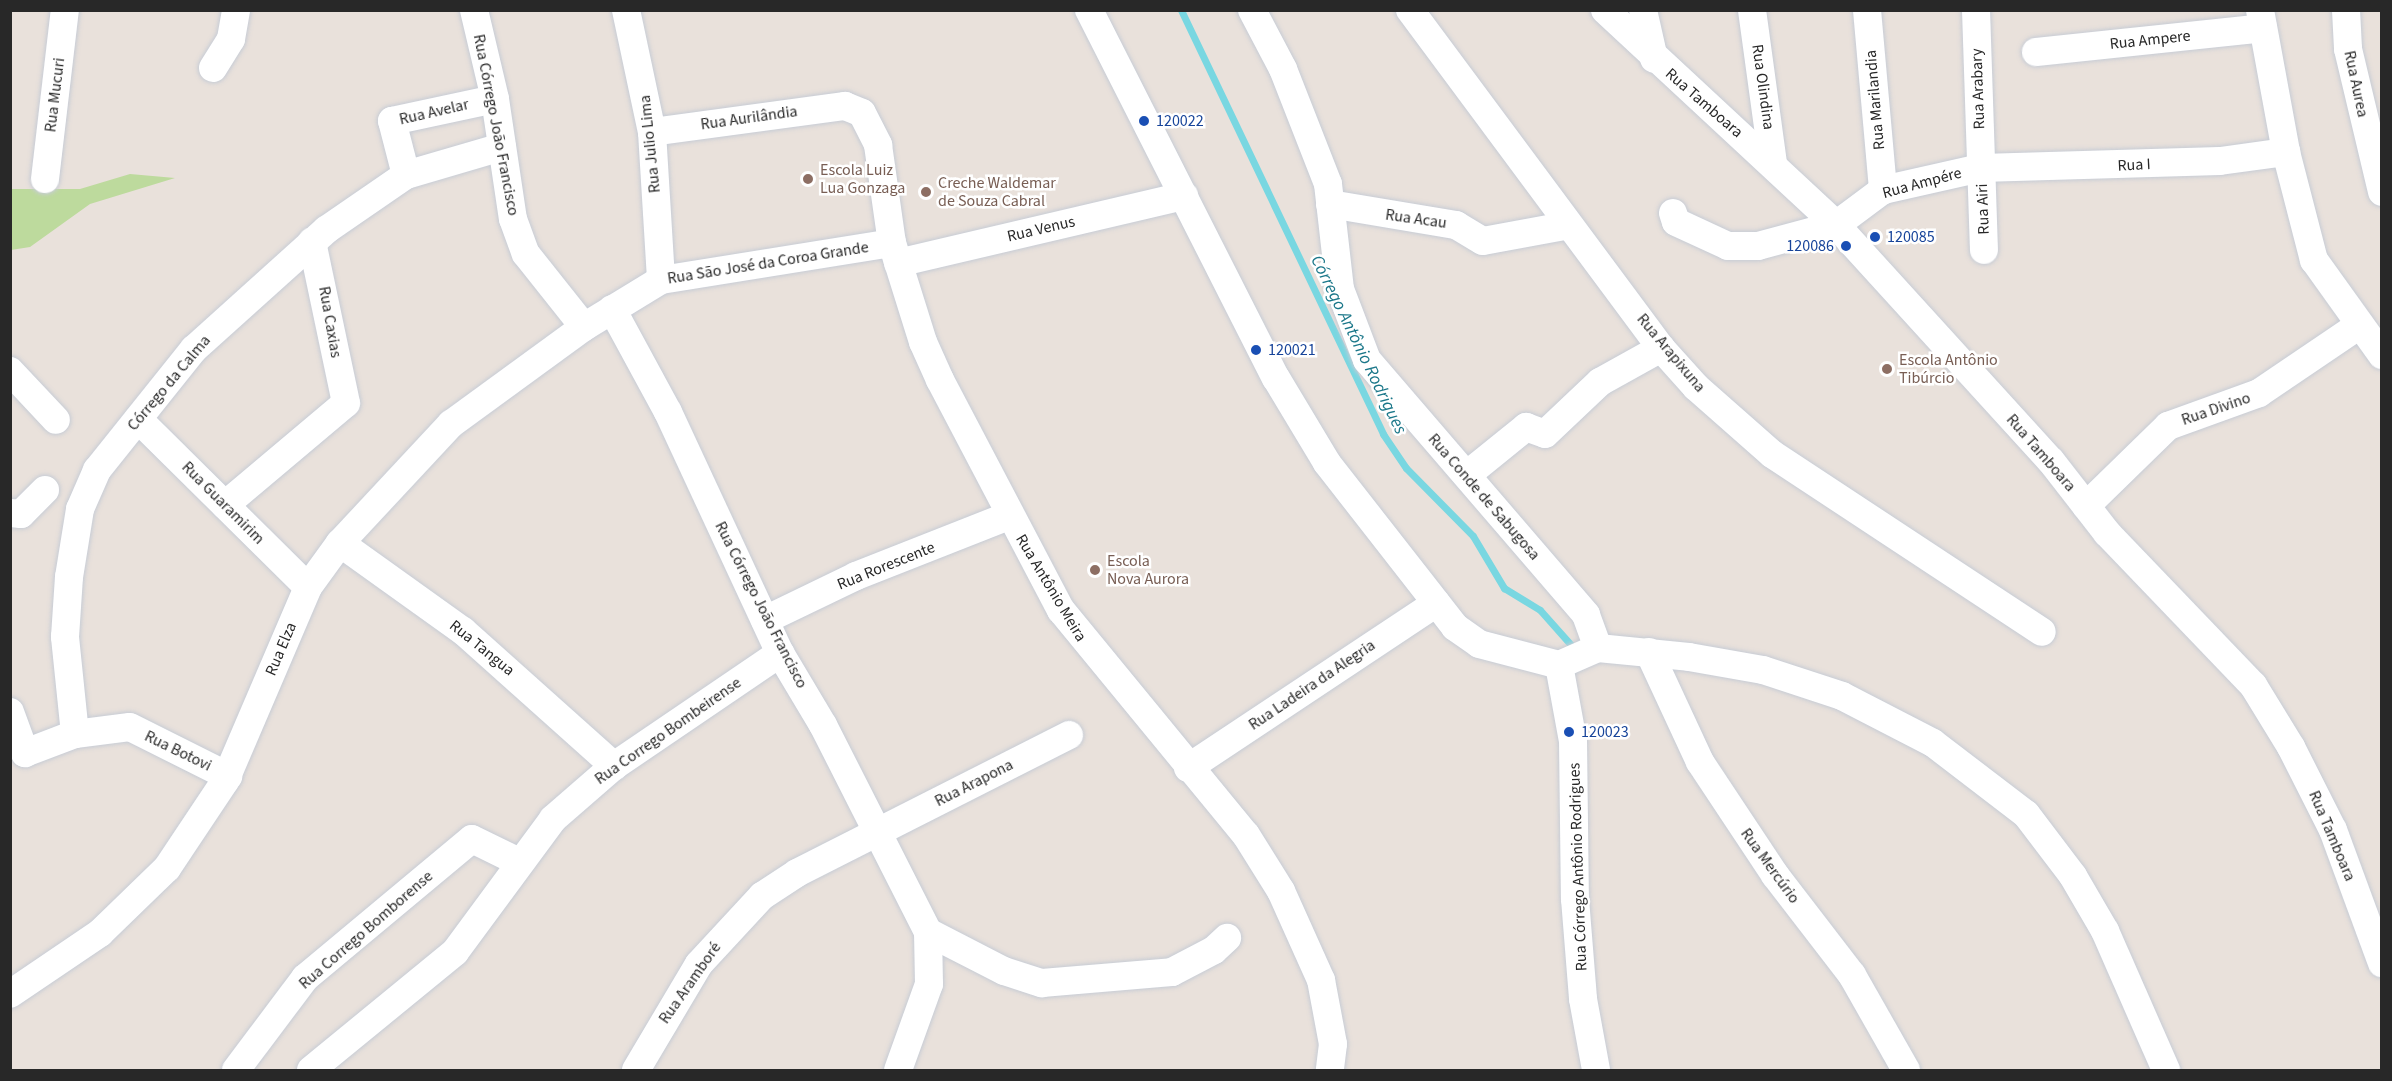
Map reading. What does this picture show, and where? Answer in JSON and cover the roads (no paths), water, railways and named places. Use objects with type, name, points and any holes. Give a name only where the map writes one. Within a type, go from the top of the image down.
[{"type":"street","name":"Rua Mucuri","points":[[45,179],[65,10]]},
{"type":"street","points":[[213,68],[231,39],[236,10]]},
{"type":"street","name":"Rua Córrego João Francisco","points":[[474,10],[495,99],[513,219],[526,254],[584,327]]},
{"type":"street","name":"Rua Julio Lima","points":[[626,10],[652,132],[661,280]]},
{"type":"street","points":[[1089,10],[1275,378],[1327,463],[1466,638],[1559,665],[1598,648],[1649,652],[1763,670],[1842,696],[1933,743],[2026,814],[2087,897],[2166,1071]]},
{"type":"street","name":"Rua Conde de Sabugosa","points":[[1252,10],[1308,130],[1328,184],[1340,289],[1367,360],[1468,474],[1586,615],[1598,648]]},
{"type":"street","name":"Rua Arapixuna","points":[[1410,10],[1661,348],[1696,387],[1772,454],[2042,632]]},
{"type":"street","name":"Rua Tamboara","points":[[1605,10],[1654,59],[1773,164],[1836,225],[2172,604],[2253,685],[2272,712],[2333,830],[2382,963]]},
{"type":"street","points":[[1643,10],[1654,59]]},
{"type":"street","name":"Rua Olindina","points":[[1752,10],[1773,164]]},
{"type":"street","name":"Rua Marilandia","points":[[1867,10],[1883,190]]},
{"type":"street","name":"Rua Arabary","points":[[1976,10],[1981,168]]},
{"type":"street","name":"Rua Aurea","points":[[2346,10],[2348,49],[2382,192]]},
{"type":"street","points":[[2262,19],[2286,152],[2314,260],[2358,326],[2382,355]]},
{"type":"street","name":"Rua Ampere","points":[[2036,52],[2262,19]]},
{"type":"street","name":"Rua Avelar","points":[[406,175],[392,121],[495,99]]},
{"type":"street","name":"Rua Aurilândia","points":[[652,132],[845,106]]},
{"type":"street","name":"Rua Antônio Meira","points":[[845,106],[858,109],[874,132],[895,253],[923,342],[1008,516],[1078,634],[1246,836],[1304,937],[1323,988],[1333,1044],[1330,1071]]},
{"type":"street","name":"Córrego da Calma","points":[[75,734],[65,637],[72,542],[80,509],[97,470],[194,349],[312,242],[406,175],[502,147]]},
{"type":"street","name":"Rua I","points":[[1981,168],[2220,161],[2286,152]]},
{"type":"street","name":"Rua Ampére","points":[[1836,225],[1883,190],[1981,168]]},
{"type":"street","name":"Rua Airi","points":[[1981,168],[1984,250]]},
{"type":"street","name":"Rua Venus","points":[[895,253],[1184,196]]},
{"type":"street","name":"Rua Acau","points":[[1330,204],[1456,225],[1483,241],[1569,225]]},
{"type":"street","points":[[1673,213],[1676,222],[1728,246],[1776,242],[1836,225]]},
{"type":"street","name":"Rua Caxias","points":[[225,505],[346,403],[312,242]]},
{"type":"street","name":"Rua São José da Coroa Grande","points":[[584,327],[661,280],[895,253]]},
{"type":"street","name":"Rua Córrego João Francisco","points":[[612,309],[668,412],[780,652],[879,832],[928,932],[928,984],[902,1064]]},
{"type":"street","name":"Rua Divino","points":[[2086,506],[2168,426],[2259,393],[2358,326]]},
{"type":"street","name":"Rua Elza","points":[[13,988],[100,933],[146,893],[202,822],[228,776],[308,587],[340,543],[451,424],[584,327]]},
{"type":"street","points":[[1468,474],[1526,427],[1545,435],[1600,382],[1661,348]]},
{"type":"street","points":[[10,371],[56,420]]},
{"type":"street","name":"Rua Guaramirim","points":[[138,419],[308,587]]},
{"type":"street","points":[[10,513],[21,514],[45,490]]},
{"type":"street","name":"Rua Rorescente","points":[[765,620],[856,576],[1008,516]]},
{"type":"street","name":"Rua Tangua","points":[[340,543],[463,631],[614,766]]},
{"type":"street","name":"Rua Ladeira da Alegria","points":[[1188,768],[1436,603]]},
{"type":"street","name":"Rua Corrego Bombeirense","points":[[311,1071],[455,952],[519,862],[553,819],[614,766],[780,652]]},
{"type":"street","name":"Rua Mercúrio","points":[[1649,652],[1700,762],[1775,875],[1852,975],[1906,1071]]},
{"type":"street","name":"Rua Córrego Antônio Rodrigues","points":[[1559,665],[1573,741],[1577,928],[1596,1071]]},
{"type":"street","name":"Rua Botovi","points":[[10,712],[25,753],[75,734],[130,727],[228,776]]},
{"type":"street","name":"Rua Arapona","points":[[879,832],[1069,735]]},
{"type":"street","name":"Rua Aramboré","points":[[636,1071],[699,964],[731,926],[762,896],[797,873],[879,832]]},
{"type":"street","name":"Rua Corrego Bomborense","points":[[236,1071],[305,978],[472,839],[519,862]]},
{"type":"street","points":[[928,932],[1004,971],[1042,983],[1172,972],[1214,951],[1227,938]]},
{"type":"street","points":[[875,1071],[902,1064]]},
{"type":"waterway","name":"Córrego Antônio Rodrigues","points":[[1181,10],[1383,434],[1406,468],[1473,536],[1504,588],[1540,610],[1572,646]]},
{"type":"place","name":"120022","points":[[1144,121]]},
{"type":"place","name":"Escola Luiz Lua Gonzaga","points":[[808,179]]},
{"type":"place","name":"Creche Waldemar de Souza Cabral","points":[[926,192]]},
{"type":"place","name":"120085","points":[[1875,237]]},
{"type":"place","name":"120086","points":[[1846,246]]},
{"type":"place","name":"120021","points":[[1256,350]]},
{"type":"place","name":"Escola Antônio Tibúrcio","points":[[1887,369]]},
{"type":"place","name":"Escola Nova Aurora","points":[[1095,570]]},
{"type":"place","name":"120023","points":[[1569,732]]}]
